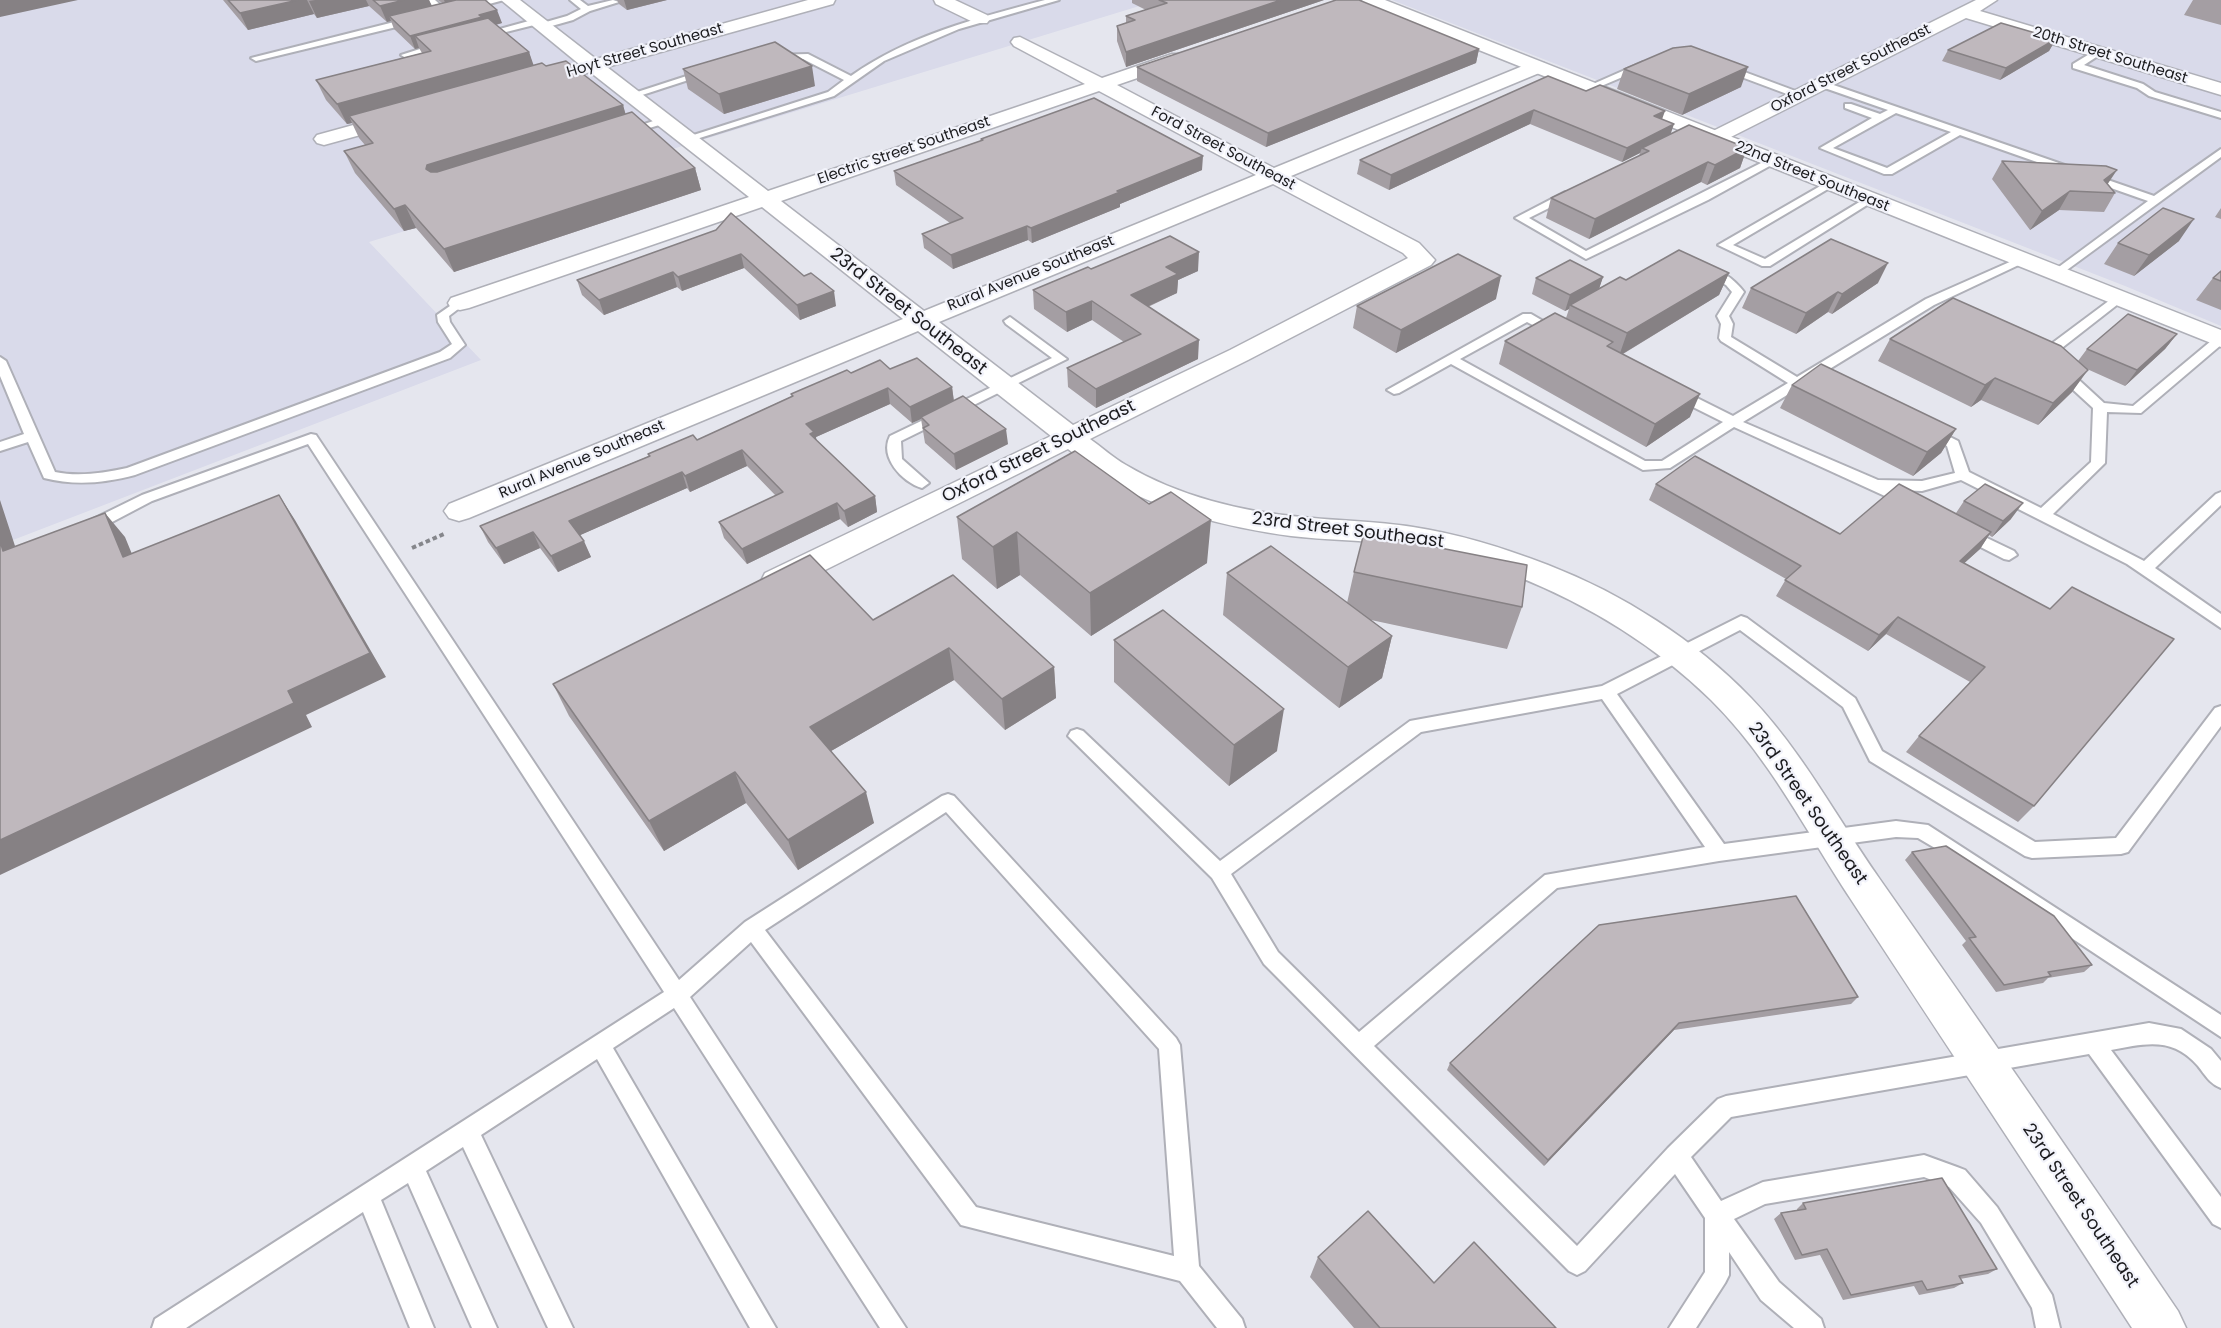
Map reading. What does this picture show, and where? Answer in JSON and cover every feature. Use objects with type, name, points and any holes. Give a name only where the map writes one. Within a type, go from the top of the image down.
[{"type":"street","name":"23rd Street Southeast","points":[[509,0],[1114,471],[1187,504],[1236,517],[1288,525],[1394,534],[1508,561],[1561,582],[1612,609],[1714,683],[1742,710],[1777,756],[1831,839],[1986,1064],[2161,1328]]},
{"type":"street","name":"Hoyt Street Southeast","points":[[558,75],[827,0]]},
{"type":"street","points":[[942,0],[981,19]]},
{"type":"street","name":"22nd Street Southeast","points":[[1370,0],[1699,135],[1830,184],[2221,339]]},
{"type":"street","name":"Oxford Street Southeast","points":[[1699,135],[1822,84],[1989,0]]},
{"type":"street","name":"20th Street Southeast","points":[[1964,12],[2221,89]]},
{"type":"street","name":"Ford Street Southeast","points":[[1020,42],[1411,248],[1423,260]]},
{"type":"street","name":"Electric Street Southeast","points":[[460,303],[1198,51]]},
{"type":"street","name":"Rural Avenue Southeast","points":[[459,511],[1537,67]]},
{"type":"street","points":[[324,139],[413,115]]},
{"type":"street","name":"Oxford Street Southeast","points":[[749,594],[1239,355],[1423,260]]},
{"type":"lane","points":[[430,0],[444,13]]},
{"type":"lane","points":[[433,16],[500,0]]},
{"type":"lane","points":[[574,0],[587,9]]},
{"type":"lane","points":[[686,140],[831,94],[881,59],[981,19],[1055,0]]},
{"type":"lane","points":[[471,38],[570,18],[587,9],[615,2]]},
{"type":"lane","points":[[256,58],[422,18]]},
{"type":"lane","points":[[406,55],[450,44]]},
{"type":"lane","points":[[2098,52],[2076,66],[2140,86],[2152,94],[2221,115]]},
{"type":"lane","points":[[762,59],[805,56],[851,80]]},
{"type":"lane","points":[[1589,88],[1649,63]]},
{"type":"lane","points":[[1718,65],[1798,95]]},
{"type":"lane","points":[[630,96],[723,68]]},
{"type":"lane","points":[[1822,84],[2155,200]]},
{"type":"lane","points":[[1848,106],[1881,118]]},
{"type":"lane","points":[[1896,110],[1824,148],[1888,172],[1959,132]]},
{"type":"lane","points":[[614,136],[662,121]]},
{"type":"lane","points":[[2056,274],[2221,152]]},
{"type":"lane","points":[[1579,190],[1521,218],[1586,256],[1704,198],[1771,161]]},
{"type":"lane","points":[[1830,184],[1724,245],[1766,264],[1870,200]]},
{"type":"lane","points":[[1451,359],[1643,466],[1665,465],[1797,383],[1824,373],[1930,302],[2021,260]]},
{"type":"lane","points":[[1699,267],[1730,282],[1738,292],[1737,300],[1725,310],[1723,316],[1727,324],[1725,338],[1797,383]]},
{"type":"lane","points":[[2044,355],[2118,298]]},
{"type":"lane","points":[[1930,302],[1951,312]]},
{"type":"lane","points":[[0,362],[4,382],[49,475],[71,481],[130,472],[445,355],[459,345],[444,322],[443,315],[460,303]]},
{"type":"lane","points":[[1394,390],[1527,317],[1553,325],[1568,339]]},
{"type":"lane","points":[[922,483],[893,458],[891,449],[895,439],[1061,359],[1010,321]]},
{"type":"lane","points":[[2023,345],[2044,355],[2100,407],[2136,410],[2221,339]]},
{"type":"lane","points":[[1661,386],[1733,422],[1876,485],[1917,507]]},
{"type":"lane","points":[[2043,515],[2098,463],[2100,407]]},
{"type":"lane","points":[[1922,427],[1953,444],[1963,475]]},
{"type":"lane","points":[[0,447],[32,436]]},
{"type":"lane","points":[[72,536],[147,498],[311,438],[894,1328]]},
{"type":"lane","points":[[1876,485],[1922,486],[1963,475],[2132,560],[2221,622]]},
{"type":"lane","points":[[2145,569],[2221,497]]},
{"type":"lane","points":[[1948,523],[2009,555]]},
{"type":"lane","points":[[1219,872],[1416,726],[1606,692],[1741,622],[1849,702],[1876,756],[2032,850],[2121,846],[2221,713]]},
{"type":"lane","points":[[1606,692],[1719,853]]},
{"type":"lane","points":[[1077,736],[1219,872],[1271,958],[1577,1263],[1676,1156],[1726,1107],[1986,1064],[2149,1033],[2174,1036],[2203,1056],[2221,1078]]},
{"type":"lane","points":[[164,1328],[190,1320],[368,1196],[677,995],[752,928],[948,801],[1170,1045],[1186,1271],[1233,1328]]},
{"type":"lane","points":[[1359,1045],[1552,881],[1719,853],[1896,829],[1921,830],[2221,1027]]},
{"type":"lane","points":[[752,928],[969,1216],[1186,1271]]},
{"type":"lane","points":[[2093,1043],[2221,1216]]},
{"type":"lane","points":[[600,1046],[764,1328]]},
{"type":"lane","points":[[468,1131],[561,1328]]},
{"type":"lane","points":[[1676,1156],[1770,1291],[1812,1328]]},
{"type":"lane","points":[[1717,1215],[1763,1192],[1924,1166],[1956,1178],[1989,1215],[2043,1304],[2048,1328]]},
{"type":"lane","points":[[412,1167],[485,1328]]},
{"type":"lane","points":[[368,1196],[422,1328]]},
{"type":"lane","points":[[1681,1328],[1717,1275],[1717,1215]]},
{"type":"path","points":[[390,557],[457,528],[459,511]]},
{"type":"shaded area","points":[[0,0],[1159,0],[369,242],[481,360],[0,545]]},
{"type":"shaded area","points":[[1392,0],[2221,0],[2221,326],[2125,286]]},
{"type":"building","points":[[228,0],[298,0],[240,13]]},
{"type":"building","points":[[373,0],[404,0],[380,6]]},
{"type":"building","points":[[456,0],[485,0],[497,10],[479,15],[482,17],[410,36],[389,16]]},
{"type":"building","points":[[1159,0],[1281,0],[1126,52],[1117,26],[1135,20],[1126,16],[1167,3]]},
{"type":"building","points":[[1336,0],[1359,0],[1479,49],[1268,133],[1137,67]]},
{"type":"building","points":[[488,18],[529,52],[337,104],[316,80],[431,51],[415,36]]},
{"type":"building","points":[[2001,23],[2056,39],[2006,68],[1948,50]]},
{"type":"building","points":[[775,42],[812,66],[719,94],[683,69]]},
{"type":"building","points":[[1691,46],[1748,67],[1689,94],[1624,69],[1673,48]]},
{"type":"building","points":[[566,61],[623,105],[427,165],[426,169],[437,172],[632,112],[695,168],[444,249],[405,205],[394,209],[344,151],[373,143],[349,116],[542,63],[546,66]]},
{"type":"building","points":[[1548,76],[1586,91],[1600,85],[1665,111],[1654,116],[1674,124],[1627,148],[1534,110],[1391,175],[1360,160]]},
{"type":"building","points":[[1094,98],[1203,156],[1031,228],[1027,226],[951,255],[922,234],[963,218],[894,171]]},
{"type":"building","points":[[1689,125],[1747,148],[1715,165],[1708,162],[1595,219],[1551,198],[1649,151],[1642,148]]},
{"type":"building","points":[[2002,161],[2106,166],[2117,170],[2104,180],[2115,193],[2070,191],[2042,211]]},
{"type":"building","points":[[2163,208],[2194,219],[2149,255],[2118,243]]},
{"type":"building","points":[[731,213],[804,276],[811,273],[834,291],[797,305],[741,254],[678,277],[673,272],[599,300],[577,280],[716,230]]},
{"type":"building","points":[[1170,236],[1199,252],[1166,267],[1178,274],[1131,295],[1199,340],[1096,389],[1067,368],[1141,334],[1092,301],[1066,312],[1033,290]]},
{"type":"building","points":[[1831,239],[1888,263],[1842,294],[1838,292],[1806,313],[1751,288]]},
{"type":"building","points":[[1679,250],[1729,273],[1627,333],[1570,305],[1620,277],[1626,280]]},
{"type":"building","points":[[1458,254],[1501,276],[1401,330],[1357,306]]},
{"type":"building","points":[[1570,260],[1603,277],[1570,295],[1536,278]]},
{"type":"building","points":[[2221,271],[2221,281],[2213,278]]},
{"type":"building","points":[[1953,298],[2061,346],[2088,370],[2053,403],[1995,378],[1985,385],[1890,339]]},
{"type":"building","points":[[1555,313],[1613,342],[1607,346],[1700,394],[1655,424],[1505,341]]},
{"type":"building","points":[[2128,314],[2177,334],[2137,370],[2087,349]]},
{"type":"building","points":[[917,358],[952,387],[910,407],[888,388],[806,424],[814,432],[810,434],[875,496],[844,511],[837,503],[742,549],[719,522],[783,492],[742,450],[685,476],[682,472],[569,521],[584,541],[551,556],[533,532],[496,548],[480,526],[650,456],[648,454],[693,435],[697,440],[793,396],[791,394],[847,370],[851,373],[880,360],[890,369]]},
{"type":"building","points":[[1821,364],[1956,429],[1927,452],[1792,385]]},
{"type":"building","points":[[963,396],[1006,429],[954,454],[923,428],[929,425],[921,417]]},
{"type":"building","points":[[1075,451],[1149,504],[1171,492],[1211,520],[1090,593],[1017,532],[993,547],[957,517]]},
{"type":"building","points":[[1695,456],[1840,534],[1899,484],[1991,532],[1960,561],[2050,609],[2072,587],[2174,639],[2034,806],[1919,736],[1985,667],[1898,617],[1879,635],[1785,580],[1801,566],[1656,484]]},
{"type":"building","points":[[1985,484],[2023,503],[2003,521],[1964,501]]},
{"type":"building","points":[[279,495],[370,653],[288,691],[294,703],[0,840],[0,541],[3,551],[105,513],[123,557]]},
{"type":"building","points":[[1364,533],[1527,565],[1522,607],[1354,572]]},
{"type":"building","points":[[1271,546],[1392,636],[1348,667],[1227,573]]},
{"type":"building","points":[[810,555],[873,620],[953,575],[1054,667],[1002,699],[949,648],[810,727],[866,792],[788,840],[735,772],[649,821],[553,684]]},
{"type":"building","points":[[1163,610],[1284,709],[1234,745],[1114,640]]},
{"type":"building","points":[[1946,846],[2054,916],[2092,965],[2048,972],[2051,976],[2004,985],[1969,938],[1976,937],[1912,852]]},
{"type":"building","points":[[1796,896],[1858,997],[1679,1023],[1548,1160],[1450,1063],[1599,925]]},
{"type":"building","points":[[1942,1178],[1997,1269],[1959,1276],[1963,1283],[1927,1290],[1922,1281],[1851,1295],[1827,1249],[1802,1255],[1781,1213],[1806,1209],[1803,1203]]},
{"type":"building","points":[[1368,1211],[1434,1283],[1474,1242],[1556,1328],[1380,1328],[1318,1257]]}]
